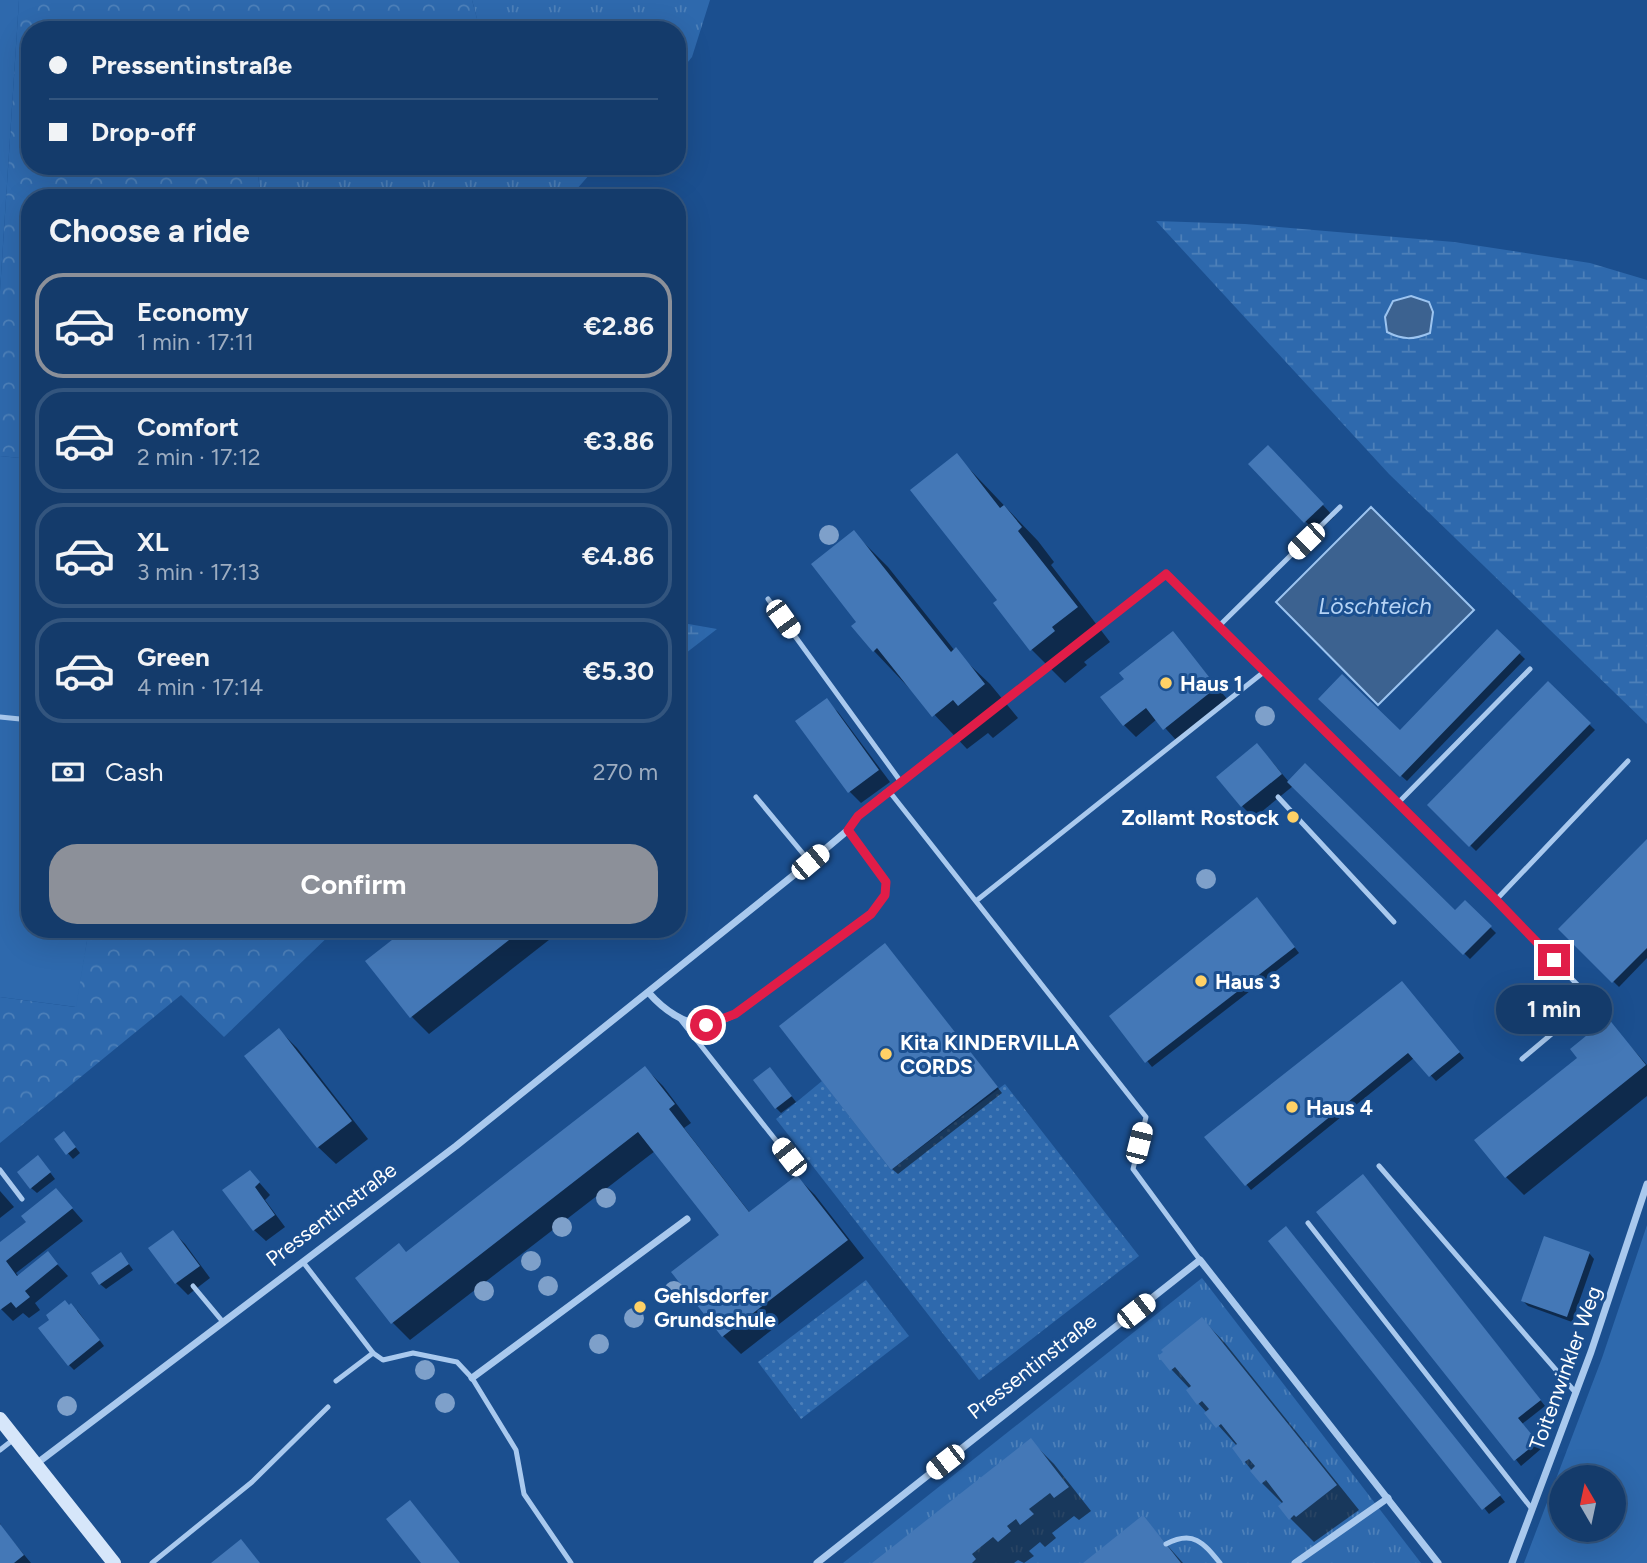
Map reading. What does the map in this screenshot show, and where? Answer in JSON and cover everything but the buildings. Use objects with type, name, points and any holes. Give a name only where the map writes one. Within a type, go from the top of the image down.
[{"type":"street","name":"Pressentinstraße","points":[[35,1465],[456,1146],[810,862],[848,830],[858,816],[889,791]]},
{"type":"street","points":[[649,993],[657,1003],[680,1018],[706,1025],[735,1014],[871,914],[885,895],[886,882],[848,830]]},
{"type":"street","name":"Toitenwinkler Weg","points":[[1511,1563],[1576,1392],[1647,1184]]},
{"type":"street","points":[[472,1378],[687,1219]]},
{"type":"street","name":"Pressentinstraße","points":[[817,1563],[1200,1260]]},
{"type":"street","points":[[1200,1260],[1438,1563]]},
{"type":"street","points":[[0,1419],[114,1563]]},
{"type":"street","points":[[1295,1563],[1388,1498]]},
{"type":"lane","points":[[1219,626],[1340,507]]},
{"type":"lane","points":[[1200,1260],[1133,1169],[1146,1117],[889,791],[1166,574],[1496,900],[1592,1000],[1522,1059]]},
{"type":"lane","points":[[768,599],[901,782]]},
{"type":"lane","points":[[1398,803],[1530,669]]},
{"type":"lane","points":[[976,901],[1265,671]]},
{"type":"lane","points":[[0,717],[21,719]]},
{"type":"lane","points":[[1496,900],[1628,761]]},
{"type":"lane","points":[[756,797],[810,862]]},
{"type":"lane","points":[[1278,797],[1394,922]]},
{"type":"lane","points":[[680,1018],[789,1157]]},
{"type":"lane","points":[[1379,1166],[1576,1392]]},
{"type":"lane","points":[[0,1170],[22,1199]]},
{"type":"lane","points":[[1308,1223],[1532,1509]]},
{"type":"lane","points":[[303,1262],[373,1353],[383,1360],[413,1353],[457,1362],[472,1378],[516,1450],[524,1494],[571,1563]]},
{"type":"lane","points":[[193,1286],[223,1322]]},
{"type":"lane","points":[[336,1381],[373,1353]]},
{"type":"lane","points":[[152,1563],[253,1482],[328,1408]]},
{"type":"lane","points":[[0,1450],[15,1438]]},
{"type":"lane","points":[[1166,1544],[1178,1538],[1192,1537],[1206,1545],[1220,1563]]},
{"type":"green space","points":[[0,0],[19,0],[0,291]]},
{"type":"green space","points":[[19,0],[472,0],[478,21],[21,21],[21,175],[258,175],[260,189],[21,189],[21,458],[0,456],[0,291]]},
{"type":"green space","points":[[472,0],[710,0],[692,57],[686,64],[686,21],[478,21]]},
{"type":"green space","points":[[258,175],[589,175],[577,189],[260,189]]},
{"type":"green space","points":[[1156,221],[1245,224],[1454,242],[1590,263],[1647,280],[1647,724],[1389,474]]},
{"type":"green space","points":[[0,456],[21,458],[21,938],[88,938],[76,1007],[0,997]]},
{"type":"green space","points":[[686,624],[717,629],[686,653]]},
{"type":"green space","points":[[87,938],[327,938],[224,1037],[181,995],[0,1143],[0,997],[75,1007]]},
{"type":"green space","points":[[822,1081],[891,1170],[1005,1084],[1139,1256],[979,1380],[776,1119]]},
{"type":"green space","points":[[1647,1225],[1647,1563],[1524,1563],[1549,1497],[1549,1542],[1626,1542],[1626,1465],[1561,1465],[1602,1358]]},
{"type":"green space","points":[[1202,1278],[1421,1563],[843,1563]]},
{"type":"green space","points":[[866,1280],[909,1336],[801,1419],[758,1362]]},
{"type":"water","points":[[1411,296],[1429,302],[1433,312],[1430,333],[1408,338],[1387,332],[1385,317],[1393,301]]},
{"type":"water","name":"Löschteich","points":[[1371,507],[1474,610],[1378,705],[1276,602]]},
{"type":"place","name":"Haus 1","points":[[1166,683]]},
{"type":"place","name":"Zollamt Rostock","points":[[1293,817]]},
{"type":"place","name":"Haus 3","points":[[1201,981]]},
{"type":"place","name":"Kita KINDERVILLA CORDS","points":[[886,1054]]},
{"type":"place","name":"Haus 4","points":[[1292,1107]]},
{"type":"place","name":"Gehlsdorfer Grundschule","points":[[640,1307]]},
{"type":"route","points":[[706,1025],[735,1014],[871,914],[885,895],[886,882],[848,830],[858,816],[1166,574],[1554,960]]}]
